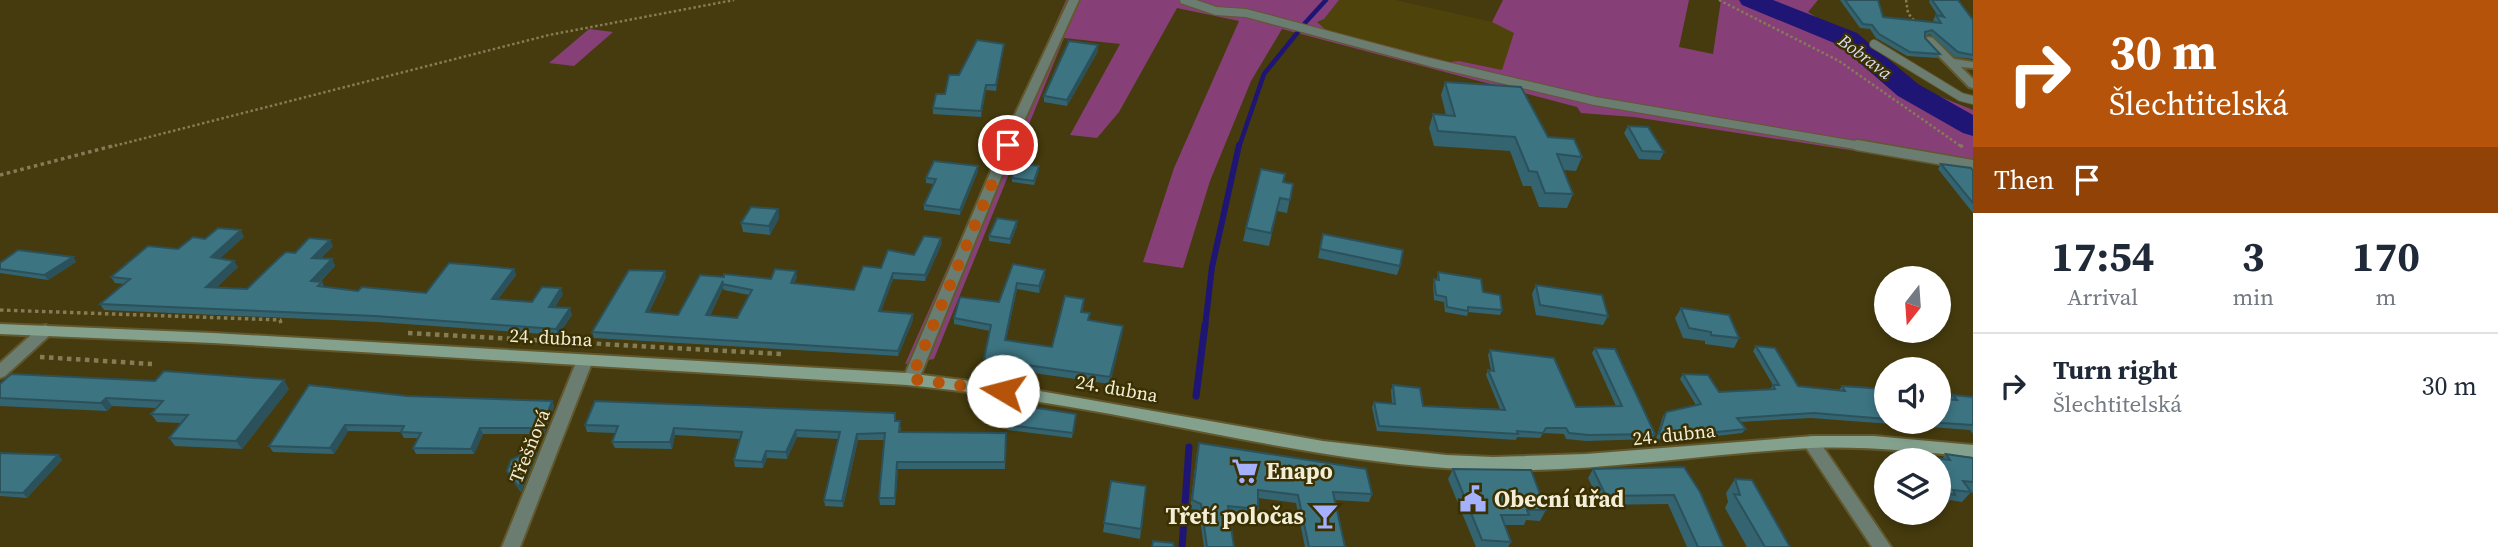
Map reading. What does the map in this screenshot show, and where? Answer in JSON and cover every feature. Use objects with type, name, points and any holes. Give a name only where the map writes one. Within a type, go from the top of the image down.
[{"type":"main road","name":"24. dubna","points":[[0,329],[911,379],[1072,400],[1329,448],[1449,462],[1525,465],[1607,462],[1811,442],[1883,443],[1973,451]]},
{"type":"street","points":[[911,379],[1056,36],[1074,0]]},
{"type":"street","points":[[1929,40],[1973,85]]},
{"type":"street","points":[[1950,62],[1973,65]]},
{"type":"street","points":[[0,372],[46,330]]},
{"type":"street","name":"Třešňová","points":[[511,547],[585,360]]},
{"type":"street","points":[[1811,442],[1882,547]]},
{"type":"lane","points":[[1184,0],[1200,7],[1245,13],[1429,62],[1595,101],[1973,165]]},
{"type":"lane","points":[[1874,44],[1961,97],[1973,100]]},
{"type":"path","points":[[0,175],[538,37],[734,0]]},
{"type":"path","points":[[1719,0],[1839,61],[1966,150]]},
{"type":"path","points":[[1906,0],[1908,13],[1929,40]]},
{"type":"path","points":[[0,310],[280,320],[280,326],[293,327]]},
{"type":"path","points":[[401,332],[787,355]]},
{"type":"path","points":[[22,352],[35,356],[152,364]]},
{"type":"shaded area","points":[[1066,0],[1339,0],[1324,19],[1317,22],[1326,30],[1450,62],[1459,61],[1502,70],[1514,33],[1492,22],[1503,0],[1689,0],[1679,47],[1713,54],[1721,0],[1818,0],[1808,12],[1893,65],[1924,90],[1973,110],[1973,169],[1634,117],[1581,113],[1577,107],[1282,29],[1251,81],[1210,181],[1183,268],[1143,262],[1174,168],[1239,21],[1177,8],[1119,112],[1097,138],[1070,135],[1120,44],[1064,38],[934,359],[905,364]]},
{"type":"shaded area","points":[[1339,0],[1395,0],[1492,22],[1515,32],[1502,70],[1459,61],[1450,62],[1326,30],[1316,22],[1324,19]]},
{"type":"shaded area","points":[[589,29],[613,32],[574,66],[549,63]]},
{"type":"building","points":[[1845,0],[1878,0],[1883,17],[1941,23],[1936,15],[1944,17],[1932,0],[1958,0],[1973,20],[1973,55],[1958,52],[1932,30],[1925,32],[1925,38],[1940,54],[1910,52],[1879,34],[1872,25],[1863,24]]},
{"type":"building","points":[[977,40],[1004,44],[996,85],[986,85],[981,111],[933,108],[936,94],[945,94],[949,75],[959,75]]},
{"type":"building","points":[[1069,41],[1098,45],[1067,100],[1044,96]]},
{"type":"building","points":[[1445,82],[1521,87],[1548,137],[1574,139],[1582,157],[1557,154],[1573,194],[1545,193],[1537,172],[1529,171],[1515,137],[1438,131],[1433,114],[1455,116]]},
{"type":"building","points":[[1628,126],[1648,127],[1664,152],[1642,151]]},
{"type":"building","points":[[934,161],[978,166],[960,210],[924,205],[936,179],[926,178]]},
{"type":"building","points":[[1018,163],[1039,166],[1034,181],[1012,178]]},
{"type":"building","points":[[1941,164],[1971,168],[1973,203]]},
{"type":"building","points":[[1261,169],[1285,174],[1283,182],[1293,184],[1290,200],[1280,198],[1271,233],[1246,228]]},
{"type":"building","points":[[751,207],[778,209],[769,226],[741,223]]},
{"type":"building","points":[[997,218],[1017,221],[1010,239],[989,236]]},
{"type":"building","points":[[218,228],[241,230],[211,257],[234,261],[206,287],[247,289],[286,252],[295,253],[309,238],[330,240],[312,258],[332,259],[311,281],[322,282],[318,286],[358,291],[362,287],[426,293],[449,263],[474,265],[514,269],[492,299],[532,302],[542,287],[561,288],[549,307],[570,308],[556,329],[375,316],[100,304],[130,279],[111,277],[148,246],[178,249],[193,237],[205,239]]},
{"type":"building","points":[[1323,234],[1403,250],[1400,266],[1320,249]]},
{"type":"building","points":[[924,236],[941,238],[925,275],[893,273],[879,311],[913,314],[898,351],[592,332],[629,270],[665,271],[646,312],[678,315],[700,275],[724,277],[724,274],[771,279],[775,269],[796,271],[791,283],[854,290],[863,266],[881,268],[888,250],[914,255]],"holes":[[[723,281],[722,284],[752,290],[737,318],[706,315]]]},
{"type":"building","points":[[18,250],[73,257],[44,275],[0,269],[0,263]]},
{"type":"building","points":[[1013,264],[1045,270],[1039,286],[1017,283],[1005,340],[1052,347],[1065,296],[1084,299],[1081,312],[1090,313],[1088,320],[1123,326],[1110,377],[984,359],[991,325],[954,318],[960,297],[999,302]]},
{"type":"building","points":[[1438,272],[1481,279],[1483,292],[1500,295],[1502,310],[1468,307],[1468,311],[1447,307],[1446,297],[1436,295],[1434,279],[1439,280]]},
{"type":"building","points":[[1536,285],[1602,295],[1608,316],[1540,305]]},
{"type":"building","points":[[1681,308],[1729,315],[1739,338],[1711,335],[1711,332],[1689,328]]},
{"type":"building","points":[[1756,346],[1775,348],[1798,386],[1845,391],[1842,386],[1874,388],[1874,418],[1814,413],[1737,418],[1746,429],[1678,436],[1659,434],[1666,412],[1701,404],[1683,374],[1708,375],[1719,392],[1775,389],[1773,385],[1779,385]]},
{"type":"building","points":[[1595,348],[1615,349],[1655,434],[1589,435],[1569,433],[1566,428],[1546,428],[1543,433],[1517,431],[1518,434],[1379,426],[1374,402],[1395,404],[1393,385],[1420,388],[1423,406],[1505,410],[1488,370],[1494,371],[1490,350],[1554,358],[1576,407],[1622,406]]},
{"type":"building","points":[[164,371],[284,380],[236,441],[169,438],[188,415],[151,414],[163,401],[106,398],[101,403],[0,398],[0,384],[11,374],[155,381]]},
{"type":"building","points":[[309,385],[407,396],[552,401],[542,428],[480,428],[471,449],[413,448],[421,433],[401,432],[404,426],[345,425],[330,448],[269,446]]},
{"type":"building","points":[[1953,395],[1973,397],[1973,425],[1951,424],[1951,400],[1957,400]]},
{"type":"building","points":[[595,401],[895,413],[895,421],[900,421],[899,432],[1006,433],[1005,462],[897,462],[895,498],[879,498],[885,433],[857,434],[842,501],[824,500],[840,432],[796,430],[786,452],[766,451],[762,462],[734,460],[742,432],[674,428],[670,442],[612,442],[618,426],[585,425]]},
{"type":"building","points":[[1007,403],[1076,414],[1073,433],[1007,425]]},
{"type":"building","points":[[1199,443],[1366,469],[1372,494],[1333,492],[1345,547],[1309,547],[1298,495],[1258,490],[1258,509],[1228,506],[1234,547],[1207,547],[1201,504],[1192,500]]},
{"type":"building","points":[[535,448],[519,487],[507,471],[511,460]]},
{"type":"building","points":[[0,453],[58,455],[23,493],[0,492]]},
{"type":"building","points":[[1951,455],[1973,458],[1973,482],[1963,481],[1971,492],[1953,490],[1955,495],[1951,494]]},
{"type":"building","points":[[1684,467],[1700,492],[1724,547],[1698,547],[1674,495],[1606,496],[1593,469]]},
{"type":"building","points":[[1453,469],[1531,470],[1546,510],[1527,510],[1529,515],[1501,515],[1511,542],[1482,540]]},
{"type":"building","points":[[1735,479],[1752,480],[1790,547],[1765,547],[1734,494],[1740,495]]},
{"type":"building","points":[[1111,481],[1146,486],[1141,529],[1104,523]]},
{"type":"building","points":[[1153,541],[1173,543],[1174,547],[1152,547]]},
{"type":"waterway","points":[[1305,23],[1326,0]]},
{"type":"waterway","name":"Bobrava","points":[[1751,0],[1848,39],[1908,90],[1973,127]]},
{"type":"waterway","points":[[1239,147],[1264,74],[1298,32]]},
{"type":"waterway","points":[[1205,327],[1212,267],[1239,145]]},
{"type":"waterway","points":[[1196,396],[1205,325]]},
{"type":"waterway","points":[[1182,547],[1189,447]]},
{"type":"place","name":"Enapo","points":[[1245,471]]},
{"type":"place","name":"Obecní úřad","points":[[1473,499]]},
{"type":"place","name":"Třetí poločas","points":[[1325,516]]},
{"type":"route","points":[[1003,391],[911,379],[1008,145]]}]
